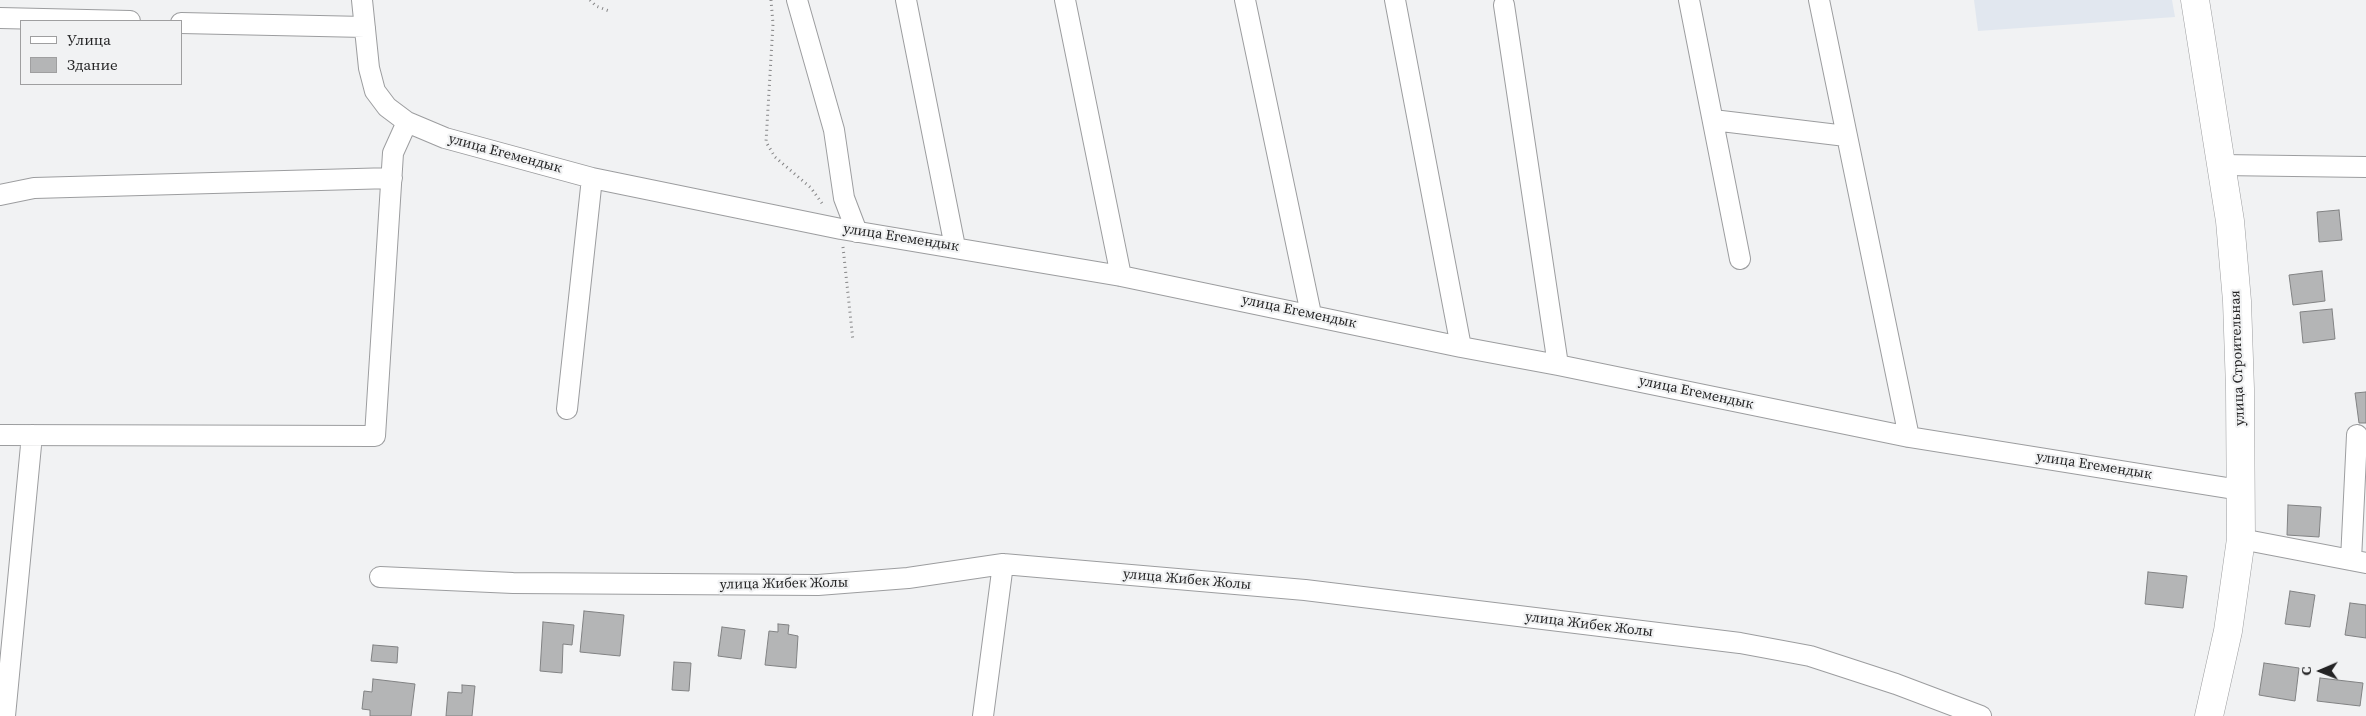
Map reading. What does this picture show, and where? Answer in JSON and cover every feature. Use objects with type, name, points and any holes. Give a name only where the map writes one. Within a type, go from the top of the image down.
[{"type":"main road","name":"улица Строительная","points":[[2194,0],[2230,221],[2237,301],[2240,389],[2241,539],[2228,631],[2209,716]]},
{"type":"street","points":[[182,22],[365,27],[362,0]]},
{"type":"street","points":[[797,0],[834,130],[849,230]]},
{"type":"street","points":[[906,0],[955,247]]},
{"type":"street","points":[[1065,0],[1121,276]]},
{"type":"street","points":[[1245,0],[1311,314]]},
{"type":"street","points":[[1395,0],[1461,347]]},
{"type":"street","points":[[1689,0],[1740,259]]},
{"type":"street","points":[[1819,0],[1909,437]]},
{"type":"street","points":[[1504,5],[1558,365]]},
{"type":"street","points":[[0,18],[87,20]]},
{"type":"street","name":"улица Егемендык","points":[[365,27],[369,68],[375,91],[387,107],[407,122],[445,138],[592,178],[849,230],[1121,276],[1311,314],[1461,347],[1909,437],[2240,490]]},
{"type":"street","points":[[1713,120],[1846,136]]},
{"type":"street","points":[[0,435],[375,436],[393,153],[407,122]]},
{"type":"street","points":[[2221,165],[2366,167]]},
{"type":"street","points":[[0,195],[34,188],[392,178]]},
{"type":"street","points":[[567,409],[592,178]]},
{"type":"street","points":[[5,716],[32,435]]},
{"type":"street","points":[[2241,539],[2358,561],[2357,435]]},
{"type":"street","points":[[983,716],[1003,564]]},
{"type":"street","name":"улица Жибек Жолы","points":[[380,577],[513,583],[818,585],[908,578],[1003,564],[1305,590],[1740,643],[1810,656],[1896,684],[1981,716]]},
{"type":"path","points":[[590,0],[609,12]]},
{"type":"path","points":[[770,0],[773,24],[766,142],[775,157],[811,188],[849,230],[853,341]]},
{"type":"shaded area","points":[[1974,0],[2172,0],[2175,17],[1978,31]]},
{"type":"building","points":[[2339,210],[2342,240],[2319,242],[2317,212]]},
{"type":"building","points":[[2322,271],[2325,301],[2293,305],[2289,275]]},
{"type":"building","points":[[2332,309],[2335,339],[2303,343],[2300,312]]},
{"type":"building","points":[[2366,392],[2366,423],[2359,423],[2355,393]]},
{"type":"building","points":[[2288,505],[2321,507],[2319,537],[2287,535]]},
{"type":"building","points":[[2148,572],[2187,576],[2183,608],[2145,604]]},
{"type":"building","points":[[2290,591],[2315,595],[2310,627],[2285,624]]},
{"type":"building","points":[[2350,603],[2366,605],[2366,638],[2345,635]]},
{"type":"building","points":[[584,611],[624,615],[620,656],[580,652]]},
{"type":"building","points":[[543,622],[574,625],[572,645],[563,644],[562,673],[540,671]]},
{"type":"building","points":[[778,624],[789,625],[788,634],[798,636],[796,668],[765,665],[769,631],[778,632]]},
{"type":"building","points":[[722,627],[745,630],[741,659],[718,656]]},
{"type":"building","points":[[373,645],[398,647],[397,663],[371,661]]},
{"type":"building","points":[[674,662],[691,663],[689,691],[672,690]]},
{"type":"building","points":[[2264,663],[2299,668],[2295,701],[2259,695]]},
{"type":"building","points":[[2320,678],[2363,683],[2360,706],[2317,701]]},
{"type":"building","points":[[373,679],[415,684],[411,716],[370,716],[370,710],[362,709],[364,691],[372,692]]},
{"type":"building","points":[[462,685],[475,686],[472,716],[446,716],[448,692],[462,693]]}]
